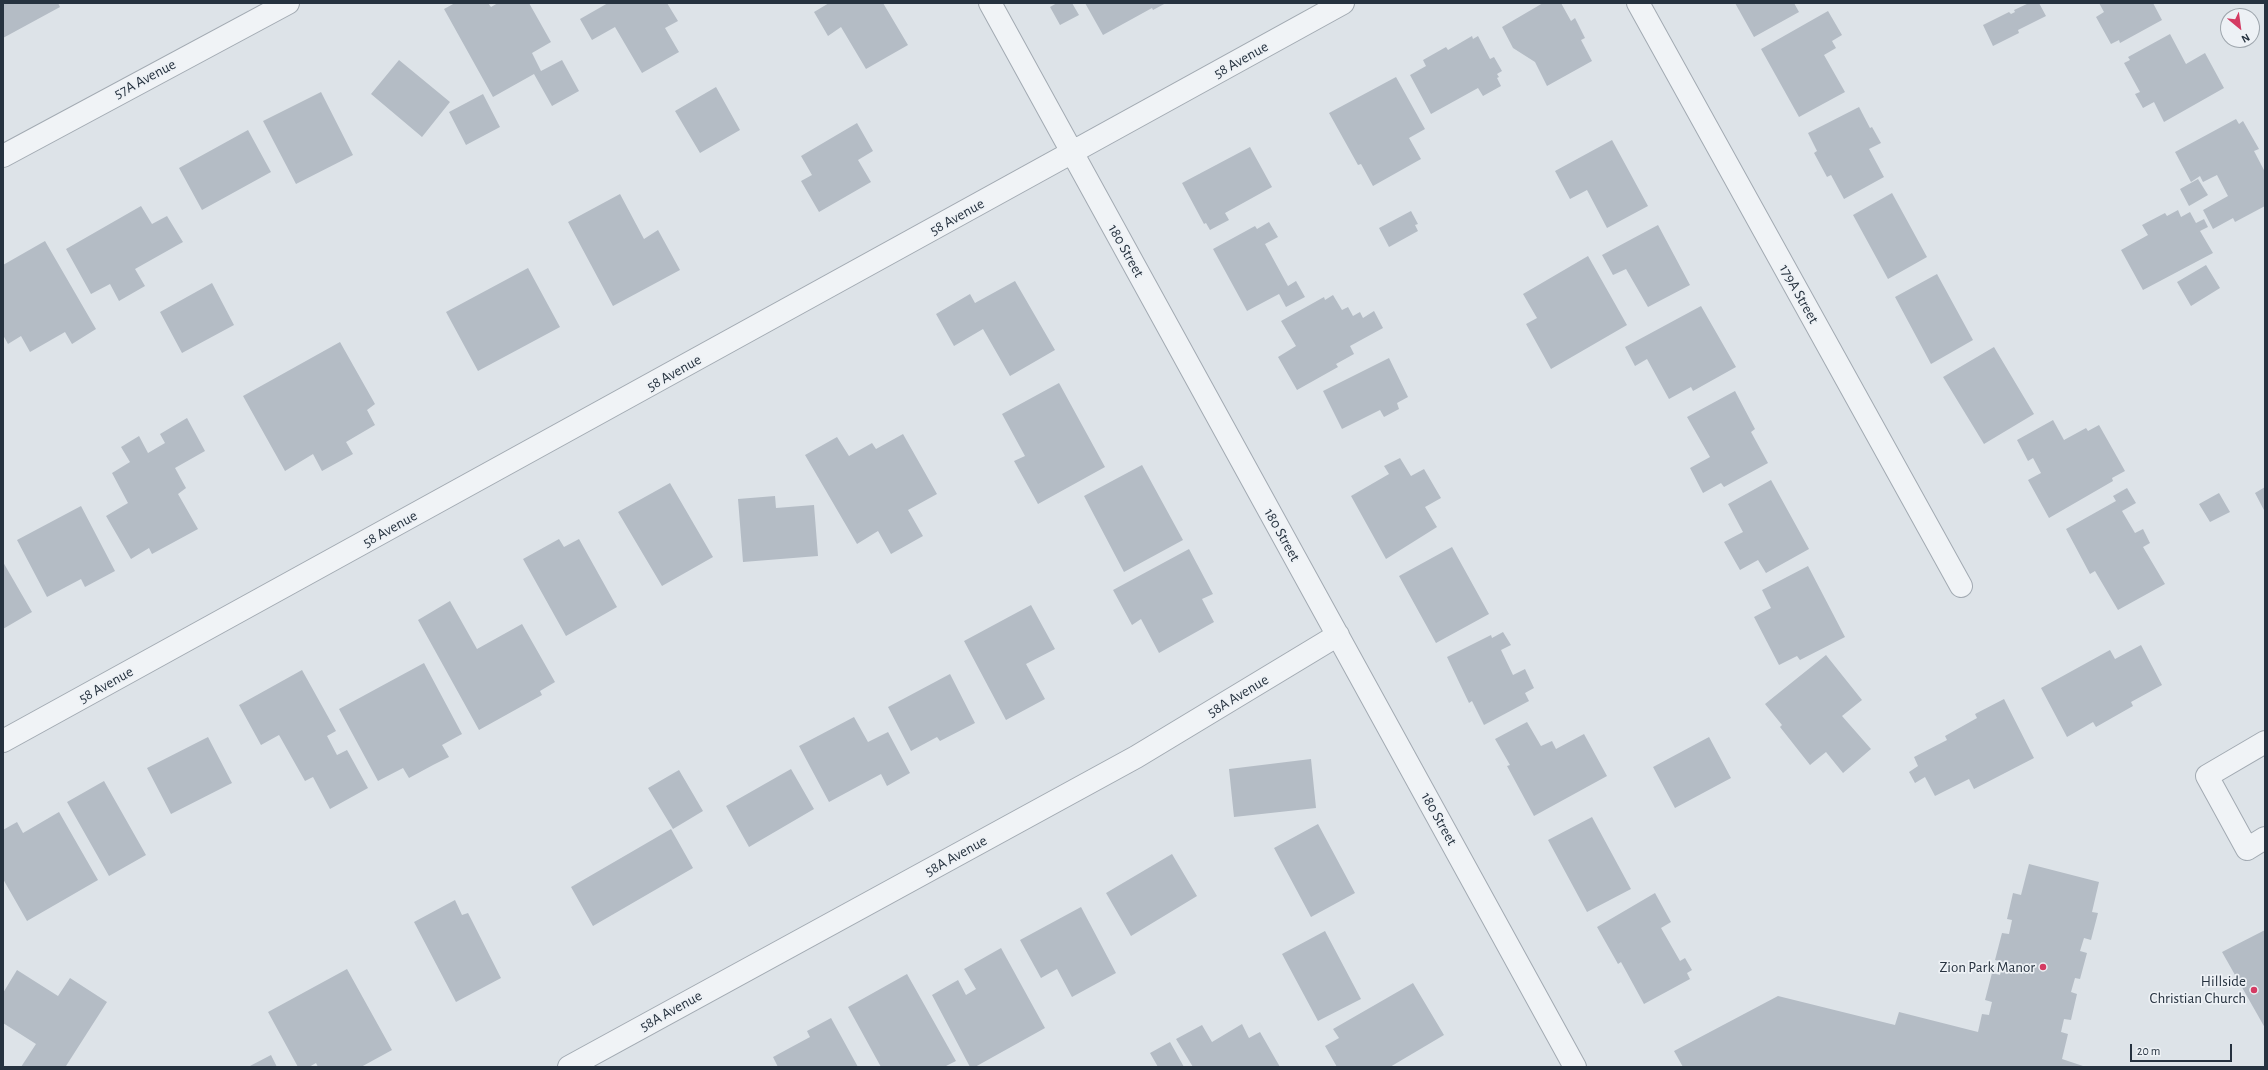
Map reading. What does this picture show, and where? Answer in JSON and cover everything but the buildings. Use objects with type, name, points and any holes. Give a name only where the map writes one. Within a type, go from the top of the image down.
[{"type":"street","name":"57A Avenue","points":[[3,156],[288,3]]},
{"type":"street","name":"180 Street","points":[[990,3],[1338,635],[1566,1064]]},
{"type":"street","name":"58 Avenue","points":[[3,741],[1072,154],[1343,3]]},
{"type":"street","name":"179A Street","points":[[1638,3],[1961,586]]},
{"type":"street","name":"58A Avenue","points":[[569,1067],[1136,757],[1338,635]]},
{"type":"street","points":[[2265,742],[2207,776],[2246,849],[2265,838]]},
{"type":"place","name":"Zion Park Manor","points":[[2043,967]]},
{"type":"place","name":"Hillside Christian Church","points":[[2254,990]]}]
